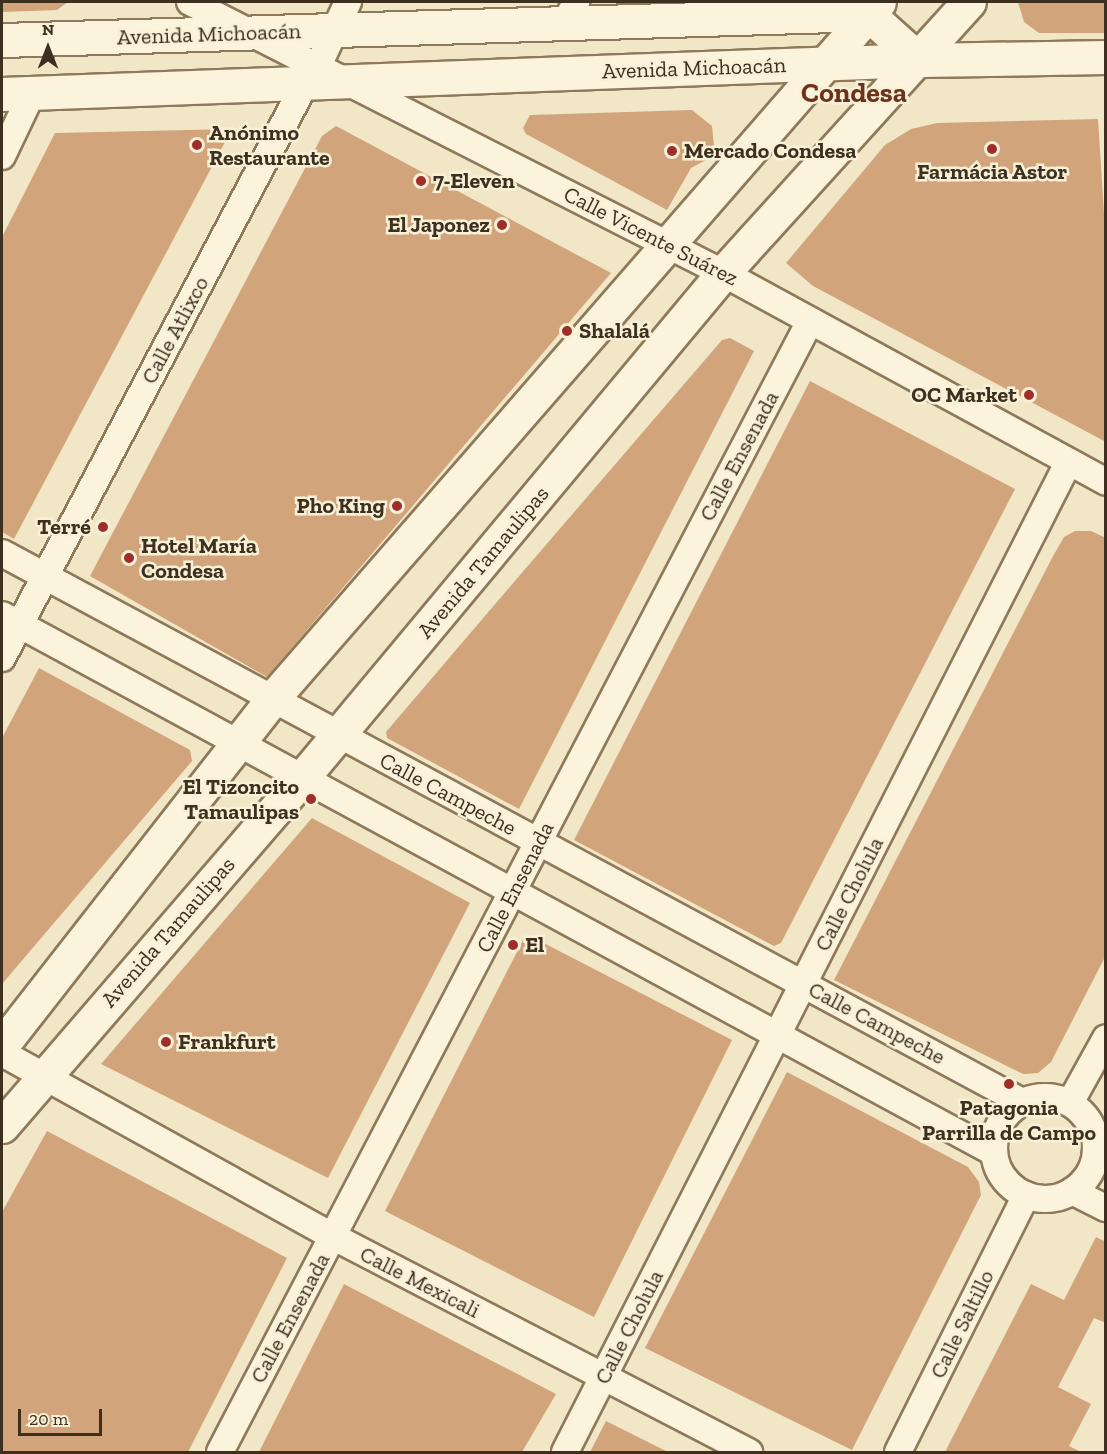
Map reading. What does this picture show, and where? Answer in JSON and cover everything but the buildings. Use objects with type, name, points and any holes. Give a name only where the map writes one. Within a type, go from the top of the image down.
[{"type":"street","points":[[190,2],[249,33],[312,74]]},
{"type":"street","name":"Calle Atlixco","points":[[2,658],[10,620],[45,577],[348,2]]},
{"type":"street","name":"Avenida Tamaulipas","points":[[2,1126],[339,735],[723,273],[919,60],[969,2]]},
{"type":"street","points":[[2,1045],[272,699],[670,245],[873,8],[919,60]]},
{"type":"street","name":"Avenida Michoacán","points":[[2,40],[333,30],[571,12],[873,8]]},
{"type":"street","name":"Avenida Michoacán","points":[[17,93],[312,74],[347,81],[919,60],[1106,57]]},
{"type":"street","name":"Calle Vicente Suárez","points":[[347,81],[723,273],[1106,482]]},
{"type":"street","points":[[2,156],[17,93]]},
{"type":"street","name":"Calle Ensenada","points":[[220,1452],[810,321]]},
{"type":"street","name":"Calle Cholula","points":[[565,1452],[1068,463]]},
{"type":"street","name":"Calle Campeche","points":[[2,554],[1022,1102]]},
{"type":"street","points":[[10,620],[993,1152]]},
{"type":"street","points":[[1070,1103],[1106,1038]]},
{"type":"street","name":"Calle Mexicali","points":[[2,1053],[332,1236],[748,1452]]},
{"type":"street","points":[[1055,1098],[1070,1103],[1091,1126],[1100,1160],[1083,1182],[1072,1191],[1058,1197],[1026,1195],[1004,1178],[993,1152],[1000,1122],[1022,1102],[1055,1098]]},
{"type":"street","points":[[1072,1191],[1106,1208]]},
{"type":"street","name":"Calle Saltillo","points":[[898,1452],[1026,1195]]},
{"type":"place","name":"Anónimo Restaurante","points":[[197,145]]},
{"type":"place","name":"Farmácia Astor","points":[[992,149]]},
{"type":"place","name":"Mercado Condesa","points":[[672,151]]},
{"type":"place","name":"7-Eleven","points":[[421,181]]},
{"type":"place","name":"El Japonez","points":[[502,225]]},
{"type":"place","name":"Shalalá","points":[[567,331]]},
{"type":"place","name":"OC Market","points":[[1029,395]]},
{"type":"place","name":"Pho King","points":[[397,506]]},
{"type":"place","name":"Terré","points":[[103,527]]},
{"type":"place","name":"Hotel María Condesa","points":[[129,558]]},
{"type":"place","name":"El Tizoncito Tamaulipas","points":[[311,799]]},
{"type":"place","name":"El","points":[[513,945]]},
{"type":"place","name":"Frankfurt","points":[[166,1042]]},
{"type":"place","name":"Patagonia Parrilla de Campo","points":[[1009,1084]]},
{"type":"district","name":"Condesa","points":[[854,93]]}]
